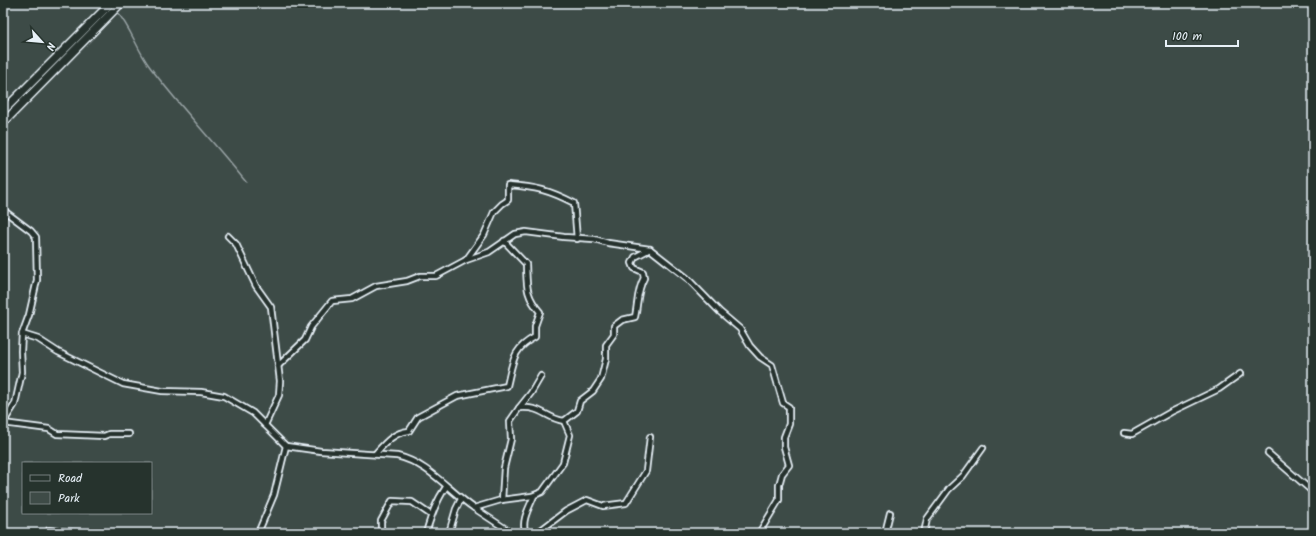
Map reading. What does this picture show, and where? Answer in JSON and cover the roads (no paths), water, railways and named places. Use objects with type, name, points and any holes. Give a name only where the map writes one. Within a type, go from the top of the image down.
[{"type":"main road","points":[[3,112],[110,7],[121,3]]},
{"type":"main road","points":[[3,123],[110,7]]},
{"type":"street","points":[[466,260],[484,235],[494,212],[508,200],[508,185],[533,187],[548,191],[574,203],[577,239]]},
{"type":"street","points":[[3,210],[31,231],[36,237],[37,280],[29,315],[22,334],[22,372],[15,404],[3,423],[49,429],[57,434],[104,436],[109,434],[129,434]]},
{"type":"street","points":[[278,366],[305,340],[311,327],[332,301],[352,299],[376,286],[407,281],[420,276],[436,276],[466,260],[489,252],[515,234],[526,232],[577,239],[594,239],[608,243],[650,249],[687,278],[720,312],[740,329],[750,346],[760,357],[772,365],[783,403],[789,407],[789,424],[784,437],[784,447],[789,465],[782,474],[779,485],[779,500],[759,533]]},
{"type":"street","points":[[228,236],[236,244],[256,286],[271,307],[278,353],[280,380],[279,395],[266,425]]},
{"type":"street","points":[[375,454],[391,437],[402,432],[409,431],[418,417],[457,396],[506,386],[514,356],[523,344],[535,337],[535,326],[540,312],[531,301],[527,289],[526,264],[504,241]]},
{"type":"street","points":[[519,408],[531,407],[542,410],[555,420],[564,421],[577,411],[580,401],[593,391],[601,379],[606,359],[606,345],[614,334],[614,326],[622,320],[635,317],[639,295],[638,288],[644,278],[643,272],[634,268],[632,263],[635,257],[650,249]]},
{"type":"street","points":[[22,334],[38,339],[58,352],[123,384],[162,391],[201,392],[224,396],[253,413],[286,446],[321,451],[375,454],[409,459],[429,471],[461,499],[512,533]]},
{"type":"street","points":[[1124,433],[1132,434],[1171,412],[1219,390],[1240,374]]},
{"type":"street","points":[[502,500],[504,468],[511,439],[510,421],[532,393],[541,376]]},
{"type":"street","points":[[474,508],[502,500],[534,496],[542,492],[563,463],[570,435],[564,421]]},
{"type":"street","points":[[537,533],[566,511],[587,500],[603,506],[626,503],[646,471],[650,438]]},
{"type":"street","points":[[258,533],[274,495],[286,446]]},
{"type":"street","points":[[924,533],[927,519],[950,489],[963,476],[983,448]]},
{"type":"street","points":[[1268,453],[1313,492]]},
{"type":"street","points":[[426,533],[431,515],[439,497],[446,487]]},
{"type":"street","points":[[526,533],[524,531],[524,519],[534,496]]},
{"type":"street","points":[[449,533],[456,509],[461,499]]},
{"type":"street","points":[[381,533],[381,521],[392,501],[412,502],[431,515]]},
{"type":"street","points":[[885,533],[890,513]]},
{"type":"street","points":[[44,533],[82,533]]},
{"type":"waterway","points":[[117,12],[122,18],[150,67],[246,182]]}]
